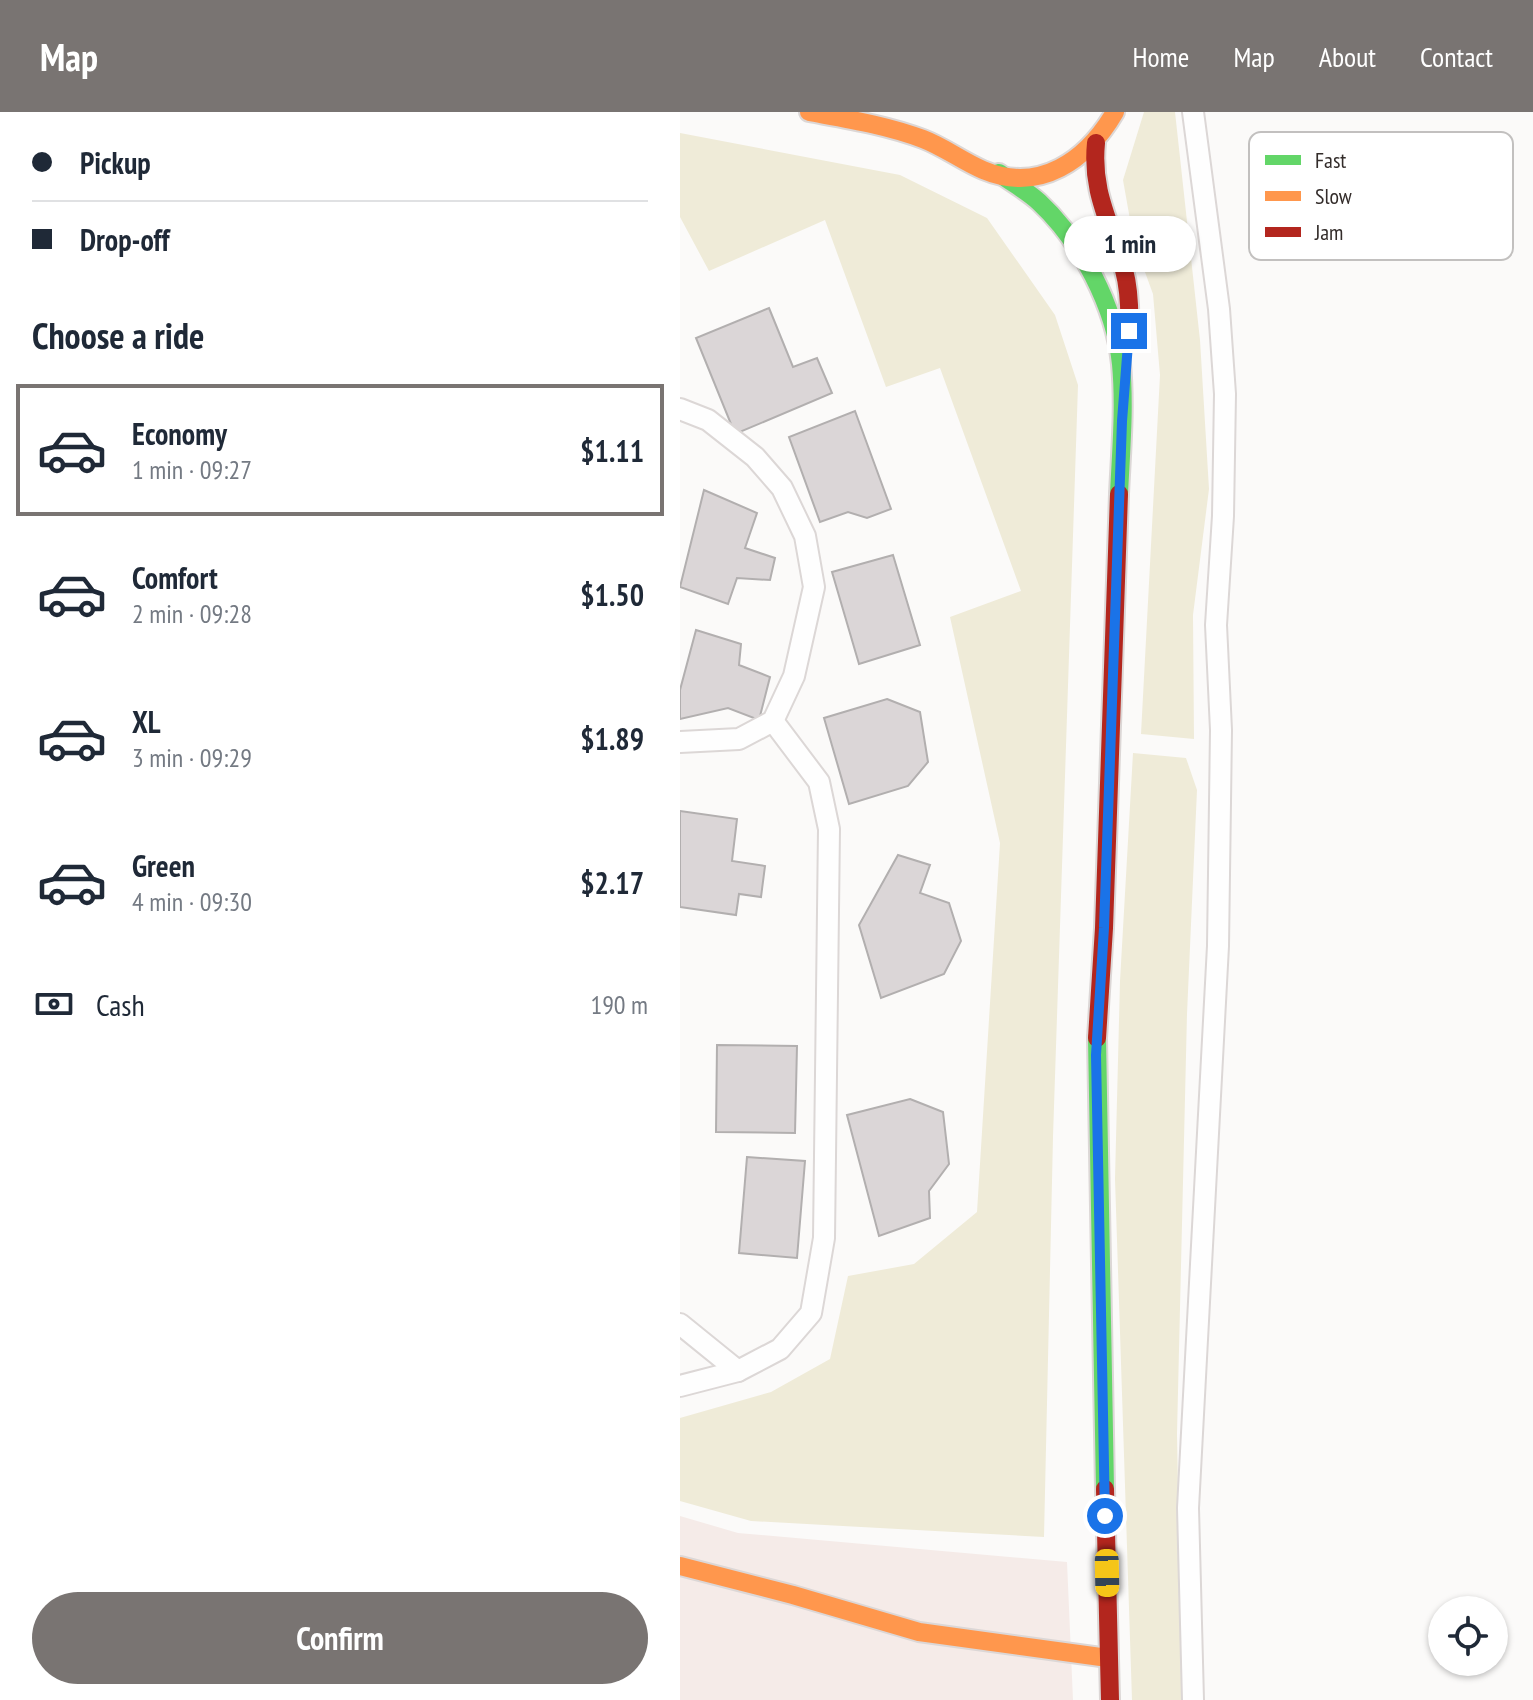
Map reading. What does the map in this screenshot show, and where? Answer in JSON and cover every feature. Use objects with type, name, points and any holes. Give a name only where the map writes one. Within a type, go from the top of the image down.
[{"type":"main road","points":[[810,112],[934,143],[987,171],[1018,178],[1050,173],[1080,158],[1104,135],[1115,112]]},
{"type":"main road","points":[[932,122],[936,132],[958,155]]},
{"type":"main road","points":[[1096,143],[1093,161],[1096,197],[1125,273],[1130,309],[1122,421],[1104,928],[1096,1055],[1110,1700]]},
{"type":"main road","points":[[999,173],[1041,204],[1064,231],[1087,269],[1105,306],[1118,345],[1122,421]]},
{"type":"main road","points":[[680,1566],[919,1632],[1108,1658]]},
{"type":"lane","points":[[1193,112],[1219,309],[1225,394],[1223,516],[1216,625],[1221,730],[1218,946],[1188,1508],[1193,1700]]},
{"type":"lane","points":[[680,409],[708,420],[755,457],[782,488],[805,536],[814,587],[794,676],[773,721],[739,739],[680,742]]},
{"type":"lane","points":[[680,1386],[738,1371],[780,1349],[811,1313],[824,1238],[829,829],[819,782],[773,721]]},
{"type":"lane","points":[[680,1324],[738,1371]]},
{"type":"shaded area","points":[[1144,112],[1175,112],[1200,340],[1209,489],[1193,615],[1194,739],[1141,734],[1160,375],[1153,294],[1134,242],[1123,180]]},
{"type":"shaded area","points":[[680,133],[900,175],[987,218],[1055,315],[1078,385],[1053,1137],[1044,1537],[751,1521],[680,1501],[680,1418],[771,1392],[830,1359],[848,1276],[914,1264],[977,1212],[1000,843],[950,617],[1021,591],[940,368],[886,387],[825,220],[709,271],[680,217]]},
{"type":"shaded area","points":[[1133,753],[1186,758],[1197,790],[1187,1014],[1177,1434],[1182,1700],[1132,1700],[1115,1179],[1120,981]]},
{"type":"shaded area","points":[[680,1516],[738,1533],[1067,1562],[1073,1700],[680,1700]]},
{"type":"building","points":[[769,308],[793,367],[817,358],[832,393],[735,434],[696,338]]},
{"type":"building","points":[[855,411],[891,509],[867,518],[848,512],[820,522],[789,437]]},
{"type":"building","points":[[704,490],[757,513],[745,548],[775,558],[770,580],[737,578],[728,604],[680,587]]},
{"type":"building","points":[[893,555],[920,645],[859,664],[832,572]]},
{"type":"building","points":[[696,630],[741,644],[739,665],[770,677],[759,720],[728,708],[680,719],[680,690]]},
{"type":"building","points":[[887,699],[920,712],[928,762],[908,786],[849,804],[824,718]]},
{"type":"building","points":[[680,811],[737,819],[732,861],[765,866],[761,897],[739,894],[736,915],[680,907]]},
{"type":"building","points":[[898,855],[930,865],[920,893],[949,903],[961,941],[944,974],[881,998],[859,925]]},
{"type":"building","points":[[717,1045],[797,1046],[795,1133],[716,1132]]},
{"type":"building","points":[[910,1099],[943,1112],[949,1164],[929,1191],[930,1218],[879,1236],[847,1115]]},
{"type":"building","points":[[747,1157],[805,1161],[797,1258],[739,1253]]},
{"type":"traffic: fast","points":[[999,173],[1034,198],[1069,236],[1094,276],[1112,320],[1121,364],[1123,413],[1119,494]]},
{"type":"traffic: fast","points":[[1097,1038],[1105,1489]]},
{"type":"traffic: slow","points":[[809,112],[909,134],[931,142],[983,170],[1024,178],[1042,175],[1076,158],[1091,145],[1115,112]]},
{"type":"traffic: slow","points":[[680,1566],[919,1632],[1108,1658]]},
{"type":"traffic: jam","points":[[1096,143],[1099,193],[1127,287],[1129,338]]},
{"type":"traffic: jam","points":[[1097,1038],[1104,928],[1119,494]]},
{"type":"traffic: jam","points":[[1105,1489],[1110,1700]]},
{"type":"route","points":[[1105,1516],[1096,1055],[1104,928],[1122,421],[1129,331]]}]
